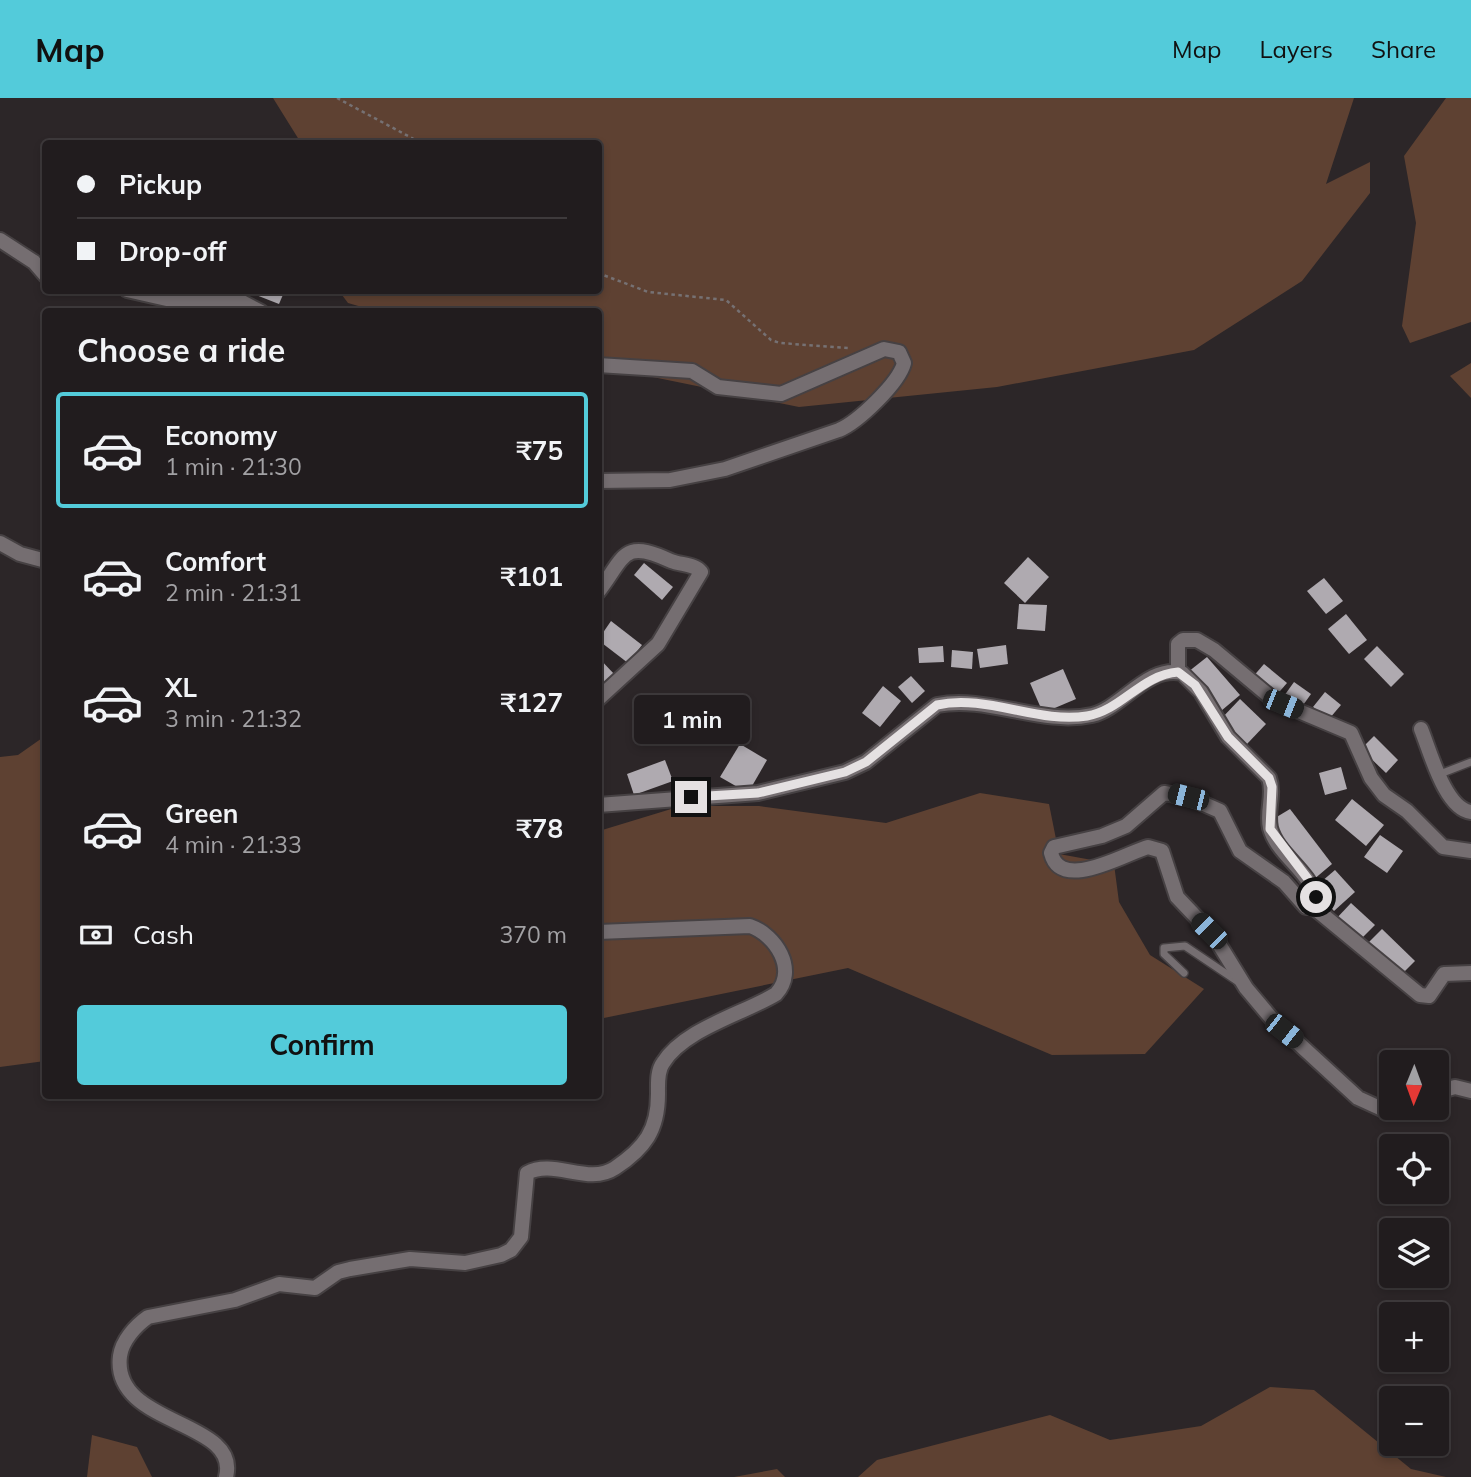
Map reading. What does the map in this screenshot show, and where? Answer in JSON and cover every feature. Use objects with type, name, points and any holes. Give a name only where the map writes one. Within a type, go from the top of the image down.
[{"type":"street","points":[[0,240],[34,262],[42,271]]},
{"type":"street","points":[[145,294],[171,300],[225,299],[240,301],[253,308]]},
{"type":"street","points":[[218,308],[225,299]]},
{"type":"street","points":[[602,365],[692,371],[718,387],[781,394],[884,349],[899,352],[904,363],[895,381],[852,422],[838,430],[725,469],[670,480],[602,481]]},
{"type":"street","points":[[0,544],[20,554],[42,560]]},
{"type":"street","points":[[602,586],[619,560],[629,553],[650,550],[701,572],[658,644],[602,695]]},
{"type":"street","points":[[1178,672],[1178,643],[1182,640],[1197,640],[1214,650],[1269,698],[1345,730],[1356,741],[1374,785],[1447,849],[1471,851]]},
{"type":"street","points":[[602,805],[777,789],[845,772],[866,762],[934,706],[993,706],[1060,716],[1086,716],[1109,708],[1155,677],[1178,672],[1195,685],[1228,737],[1269,778],[1272,787],[1270,829],[1311,885],[1316,897],[1312,906],[1306,908],[1284,882],[1245,856],[1220,811],[1170,793],[1160,795],[1126,826],[1052,849],[1053,861],[1064,869],[1103,866],[1148,847],[1162,851],[1166,858],[1170,886],[1177,897],[1214,936],[1246,988],[1272,1019],[1358,1098],[1379,1108]]},
{"type":"street","points":[[1421,729],[1454,803],[1471,812]]},
{"type":"street","points":[[1447,849],[1471,839]]},
{"type":"street","points":[[1312,906],[1420,995],[1429,996],[1444,974],[1471,973]]},
{"type":"street","points":[[226,1477],[226,1461],[217,1445],[145,1405],[127,1390],[121,1376],[121,1350],[141,1322],[148,1317],[235,1300],[279,1284],[315,1288],[338,1272],[350,1269],[410,1259],[465,1263],[511,1250],[521,1237],[527,1173],[538,1169],[601,1175],[622,1163],[650,1136],[657,1116],[659,1071],[668,1056],[694,1037],[776,994],[784,984],[782,954],[778,944],[770,935],[750,926],[602,932]]},
{"type":"street","points":[[1449,1089],[1455,1087],[1471,1091]]},
{"type":"lane","points":[[1440,774],[1471,762]]},
{"type":"lane","points":[[1184,973],[1164,954],[1164,948],[1185,946],[1246,988]]},
{"type":"path","points":[[337,98],[416,140]]},
{"type":"path","points":[[602,275],[648,292],[726,300],[772,341],[780,344],[856,348]]},
{"type":"shaded area","points":[[273,98],[1354,98],[1326,184],[1370,162],[1370,193],[1302,281],[1194,350],[997,387],[799,407],[602,367],[602,308],[365,308],[348,303],[341,294],[602,294],[602,140],[299,140]]},
{"type":"shaded area","points":[[1446,98],[1471,98],[1471,322],[1410,343],[1402,326],[1416,223],[1404,156]]},
{"type":"shaded area","points":[[1471,363],[1471,398],[1450,376]]},
{"type":"shaded area","points":[[42,738],[42,1061],[0,1067],[0,757],[18,755]]},
{"type":"shaded area","points":[[980,793],[1049,804],[1059,854],[1114,864],[1119,902],[1150,955],[1204,989],[1145,1054],[1052,1055],[848,968],[602,1018],[602,830],[681,806],[759,806],[886,823]]},
{"type":"shaded area","points":[[1270,1387],[1314,1390],[1379,1443],[1379,1456],[1395,1456],[1411,1469],[1446,1477],[858,1477],[877,1460],[1050,1415],[1110,1440],[1201,1426]]},
{"type":"shaded area","points":[[92,1435],[137,1447],[152,1477],[87,1477]]},
{"type":"shaded area","points":[[777,1469],[785,1477],[734,1477]]},
{"type":"building","points":[[256,294],[283,294],[279,304]]},
{"type":"building","points":[[1028,557],[1049,577],[1025,603],[1004,583]]},
{"type":"building","points":[[644,563],[673,587],[662,600],[634,575]]},
{"type":"building","points":[[1324,578],[1343,601],[1326,614],[1307,591]]},
{"type":"building","points":[[1019,604],[1047,605],[1045,631],[1017,629]]},
{"type":"building","points":[[1346,614],[1367,640],[1349,654],[1328,629]]},
{"type":"building","points":[[611,621],[642,645],[628,663],[602,643],[602,634]]},
{"type":"building","points":[[1006,645],[1008,664],[980,668],[977,649]]},
{"type":"building","points":[[943,646],[944,662],[919,663],[918,648]]},
{"type":"building","points":[[1377,646],[1404,674],[1391,687],[1364,659]]},
{"type":"building","points":[[952,650],[973,652],[972,669],[951,667]]},
{"type":"building","points":[[1207,657],[1240,695],[1221,711],[1188,672]]},
{"type":"building","points":[[602,661],[615,675],[602,687]]},
{"type":"building","points":[[1264,664],[1287,683],[1274,698],[1251,679]]},
{"type":"building","points":[[1063,669],[1076,699],[1043,713],[1030,683]]},
{"type":"building","points":[[911,676],[925,691],[912,703],[898,687]]},
{"type":"building","points":[[1294,682],[1311,694],[1301,708],[1284,696]]},
{"type":"building","points":[[883,686],[901,701],[880,727],[862,713]]},
{"type":"building","points":[[1325,692],[1341,705],[1329,719],[1313,707]]},
{"type":"building","points":[[1240,699],[1266,724],[1247,744],[1221,719]]},
{"type":"building","points":[[1374,736],[1398,760],[1386,773],[1361,749]]},
{"type":"building","points":[[740,744],[767,760],[748,793],[720,777]]},
{"type":"building","points":[[665,760],[673,781],[634,795],[627,774]]},
{"type":"building","points":[[1341,767],[1347,789],[1325,795],[1319,773]]},
{"type":"building","points":[[1352,799],[1384,825],[1366,846],[1335,820]]},
{"type":"building","points":[[1290,809],[1332,864],[1313,880],[1289,851],[1270,821]]},
{"type":"building","points":[[1380,835],[1403,851],[1387,873],[1364,857]]},
{"type":"building","points":[[1335,870],[1355,892],[1334,911],[1314,888]]},
{"type":"building","points":[[1351,903],[1375,925],[1358,942],[1335,920]]},
{"type":"building","points":[[1382,929],[1415,961],[1399,977],[1366,945]]},
{"type":"route","points":[[691,797],[758,793],[845,772],[866,762],[937,705],[1007,707],[1060,716],[1094,715],[1103,712],[1155,677],[1178,672],[1185,675],[1201,692],[1228,737],[1266,773],[1272,787],[1270,829],[1308,879],[1316,897]]}]
